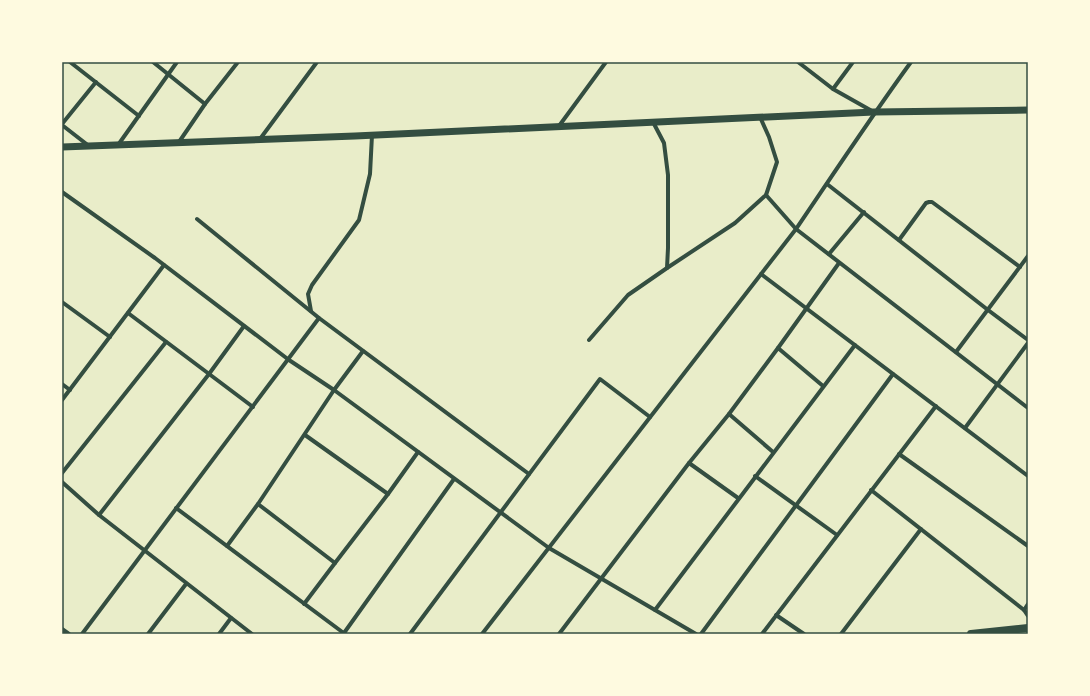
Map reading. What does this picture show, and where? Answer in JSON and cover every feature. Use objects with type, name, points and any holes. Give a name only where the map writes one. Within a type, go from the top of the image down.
[{"type":"main road","points":[[971,634],[1028,628]]},
{"type":"street","points":[[70,62],[139,116]]},
{"type":"street","points":[[153,62],[205,104]]},
{"type":"street","points":[[118,145],[177,62]]},
{"type":"street","points":[[179,143],[205,104],[238,62]]},
{"type":"street","points":[[260,140],[317,62]]},
{"type":"street","points":[[558,126],[606,62]]},
{"type":"street","points":[[798,62],[833,89],[874,112]]},
{"type":"street","points":[[833,89],[853,62]]},
{"type":"street","points":[[482,634],[796,229],[874,112],[911,62]]},
{"type":"street","points":[[90,146],[62,125],[96,82]]},
{"type":"street","points":[[62,147],[260,140],[874,112],[1028,110]]},
{"type":"street","points":[[590,340],[628,295],[735,223],[766,195],[777,162],[769,137],[760,117]]},
{"type":"street","points":[[653,122],[664,143],[668,175],[667,268]]},
{"type":"street","points":[[311,312],[308,294],[312,285],[359,220],[370,174],[372,135]]},
{"type":"street","points":[[827,184],[1028,340]]},
{"type":"street","points":[[62,192],[164,265],[289,360],[334,390],[549,548],[696,634]]},
{"type":"street","points":[[766,195],[796,229],[1028,408]]},
{"type":"street","points":[[899,240],[926,204],[932,202],[1020,267]]},
{"type":"street","points":[[829,254],[864,212]]},
{"type":"street","points":[[197,219],[311,312],[529,474]]},
{"type":"street","points":[[956,352],[1028,256]]},
{"type":"street","points":[[559,634],[689,463],[729,414],[840,263]]},
{"type":"street","points":[[62,400],[164,265]]},
{"type":"street","points":[[761,274],[1028,476]]},
{"type":"street","points":[[62,302],[110,337]]},
{"type":"street","points":[[128,313],[253,407]]},
{"type":"street","points":[[82,634],[319,318]]},
{"type":"street","points":[[99,514],[209,374],[244,326]]},
{"type":"street","points":[[62,473],[166,342]]},
{"type":"street","points":[[965,428],[1028,344]]},
{"type":"street","points":[[655,610],[738,498],[855,345]]},
{"type":"street","points":[[778,348],[823,386]]},
{"type":"street","points":[[227,546],[258,504],[334,390],[363,351]]},
{"type":"street","points":[[701,634],[893,374]]},
{"type":"street","points":[[410,634],[600,379],[650,417]]},
{"type":"street","points":[[62,384],[70,390]]},
{"type":"street","points":[[762,634],[936,406]]},
{"type":"street","points":[[729,414],[773,452]]},
{"type":"street","points":[[305,435],[388,494]]},
{"type":"street","points":[[304,604],[418,452]]},
{"type":"street","points":[[899,454],[1028,546]]},
{"type":"street","points":[[689,463],[738,498]]},
{"type":"street","points":[[755,476],[837,535]]},
{"type":"street","points":[[176,508],[344,634],[454,479]]},
{"type":"street","points":[[62,482],[144,551],[252,634]]},
{"type":"street","points":[[871,490],[1024,610],[1028,616]]},
{"type":"street","points":[[258,504],[335,563]]},
{"type":"street","points":[[841,634],[921,529]]},
{"type":"street","points":[[148,634],[186,584]]},
{"type":"street","points":[[1024,610],[1028,604]]},
{"type":"street","points":[[776,615],[804,634]]},
{"type":"street","points":[[219,634],[231,618]]},
{"type":"street","points":[[62,629],[69,634]]}]
